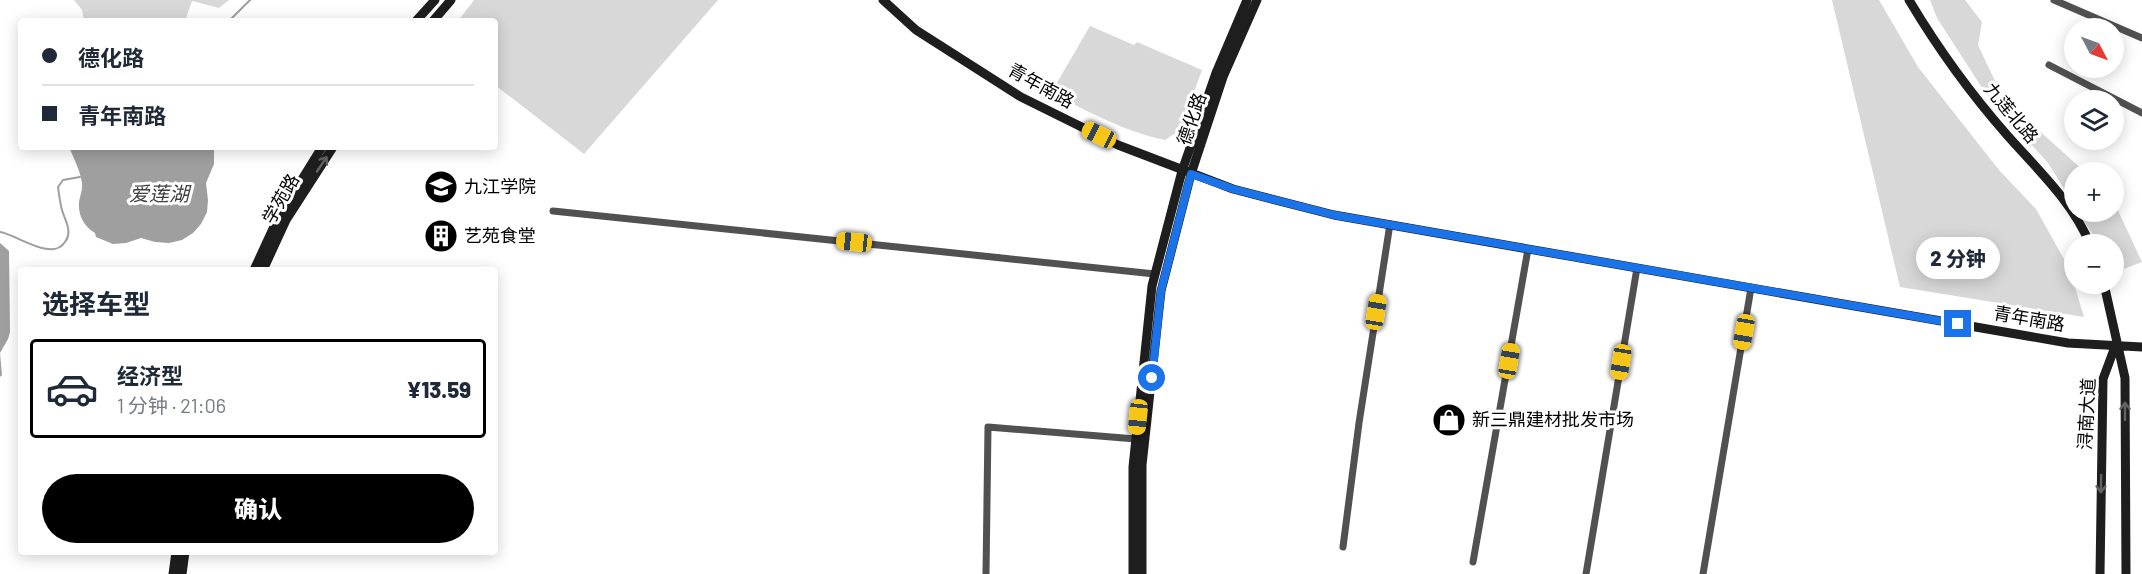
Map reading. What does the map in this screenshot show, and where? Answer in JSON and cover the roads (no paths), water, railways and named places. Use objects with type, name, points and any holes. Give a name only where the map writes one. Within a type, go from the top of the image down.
[{"type":"main road","points":[[419,18],[435,0]]},
{"type":"main road","points":[[436,18],[451,0]]},
{"type":"main road","name":"青年南路","points":[[883,0],[916,30],[1021,97],[1118,145],[1233,189],[1334,215],[1751,288],[2068,343],[2142,347]]},
{"type":"main road","name":"德化路","points":[[1133,574],[1133,467],[1152,286],[1216,73],[1247,0]]},
{"type":"main road","name":"德化路","points":[[1142,574],[1142,465],[1161,291],[1186,172],[1223,77],[1257,0]]},
{"type":"main road","name":"九莲北路","points":[[1909,0],[1974,95],[2059,194],[2085,234]]},
{"type":"main road","name":"学苑路","points":[[255,267],[278,218],[320,150]]},
{"type":"main road","name":"学苑路","points":[[264,267],[286,220],[331,150]]},
{"type":"main road","points":[[2106,294],[2116,344]]},
{"type":"main road","name":"浔南大道","points":[[2100,574],[2103,378],[2116,344]]},
{"type":"main road","name":"浔南大道","points":[[2116,344],[2125,378],[2126,574]]},
{"type":"main road","points":[[173,574],[176,555]]},
{"type":"main road","points":[[182,574],[185,555]]},
{"type":"street","points":[[2054,0],[2142,38]]},
{"type":"street","points":[[2049,65],[2142,113]]},
{"type":"street","points":[[552,211],[1155,274]]},
{"type":"street","points":[[1343,547],[1359,423],[1390,224]]},
{"type":"street","points":[[1473,562],[1528,249]]},
{"type":"street","points":[[1586,574],[1637,268]]},
{"type":"street","points":[[1703,574],[1751,288]]},
{"type":"street","points":[[986,574],[988,427],[1136,439]]},
{"type":"water","name":"爱莲湖","points":[[70,150],[214,150],[214,164],[206,183],[207,212],[193,233],[182,240],[169,243],[141,238],[113,244],[96,237],[81,216],[79,202],[82,183]]},
{"type":"water","points":[[0,243],[9,251],[10,332],[0,353]]},
{"type":"water","points":[[0,353],[2,375],[0,377]]},
{"type":"waterway","points":[[232,18],[250,0]]},
{"type":"waterway","points":[[0,232],[34,246],[52,249],[59,247],[68,237],[68,232],[58,187],[63,180],[80,177]]},
{"type":"place","name":"九江学院","points":[[441,187]]},
{"type":"place","name":"艺苑食堂","points":[[441,236]]},
{"type":"place","name":"新三鼎建材批发市场","points":[[1449,420]]}]
